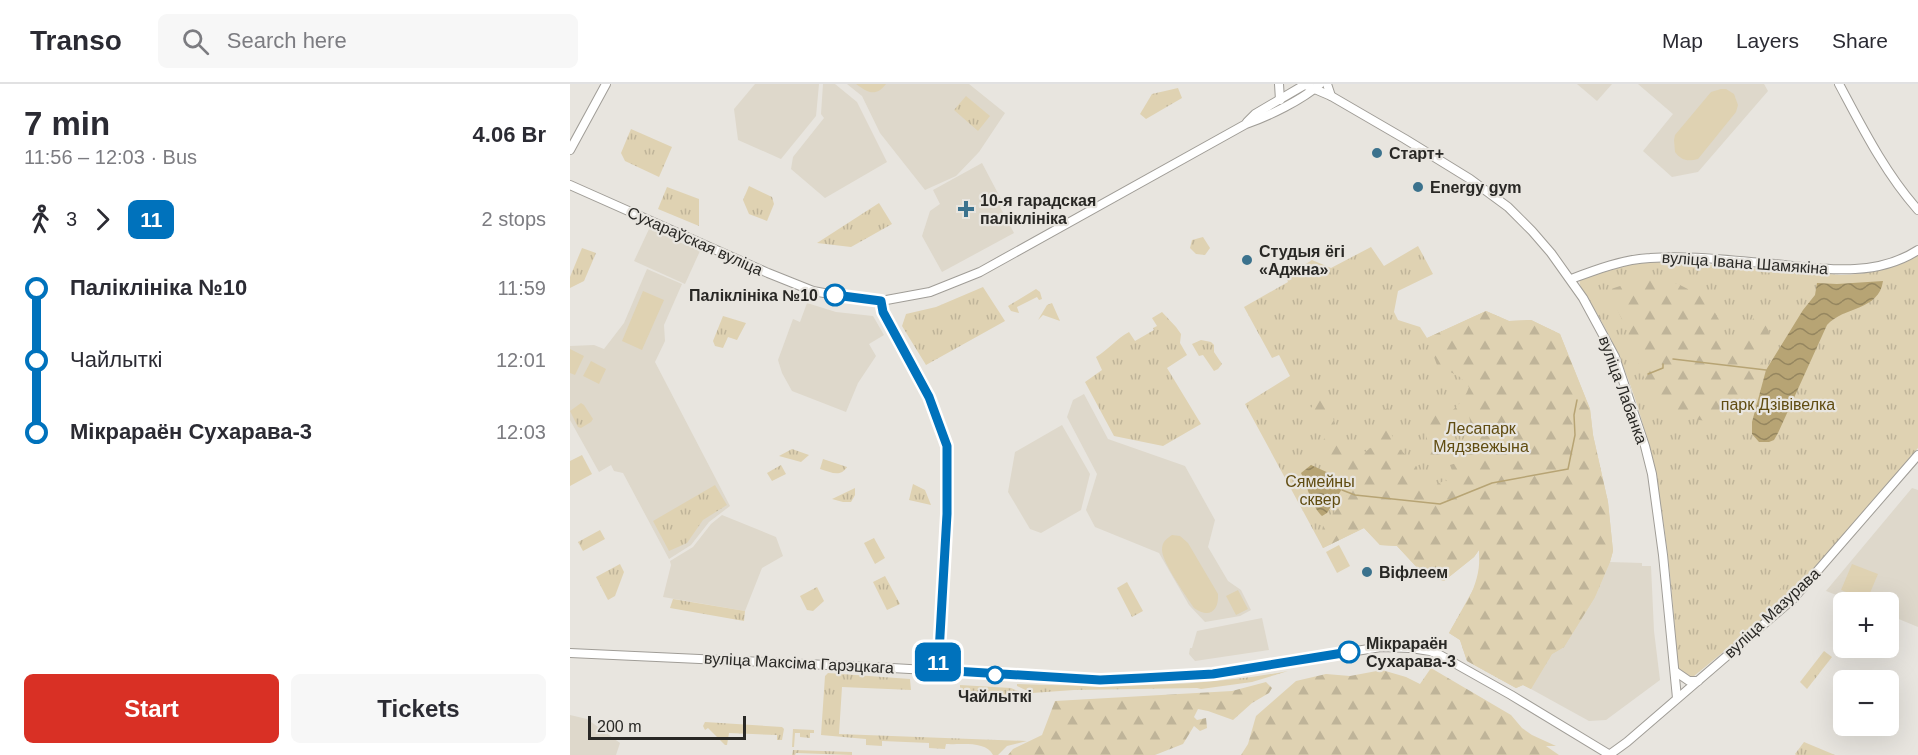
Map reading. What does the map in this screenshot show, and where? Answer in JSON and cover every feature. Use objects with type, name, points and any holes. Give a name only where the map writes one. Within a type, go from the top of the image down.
[{"type":"main road","points":[[570,150],[606,84]]},
{"type":"main road","points":[[1279,84],[1280,100]]},
{"type":"main road","name":"Сухараўская вуліца","points":[[1246,124],[1255,114],[1305,84]]},
{"type":"main road","name":"вуліца Лабанка","points":[[1305,84],[1317,86],[1427,152],[1470,179],[1508,207],[1532,231],[1570,279],[1598,324],[1615,357],[1652,474],[1659,515],[1677,698]]},
{"type":"main road","points":[[1327,84],[1331,96]]},
{"type":"main road","points":[[1839,84],[1883,163],[1918,210]]},
{"type":"main road","name":"Сухараўская вуліца","points":[[570,185],[797,285],[825,294],[881,301],[930,292],[980,272],[1317,86]]},
{"type":"main road","name":"вуліца Івана Шамякіна","points":[[1570,279],[1629,261],[1648,258],[1697,258],[1830,269],[1860,269],[1885,266],[1918,250]]},
{"type":"main road","points":[[881,301],[883,312],[929,397],[947,446],[947,514],[938,670]]},
{"type":"main road","name":"вуліца Мазурава","points":[[1609,755],[1793,599],[1918,455]]},
{"type":"main road","name":"вуліца Максіма Гарэцкага","points":[[570,653],[1100,680],[1213,674],[1381,647],[1411,648],[1440,655],[1609,755]]},
{"type":"main road","points":[[1676,672],[1689,681],[1698,681]]},
{"type":"shaded area","points":[[755,84],[819,84],[816,116],[781,159],[738,140],[734,109]]},
{"type":"shaded area","points":[[823,84],[835,84],[857,102],[887,162],[825,198],[791,169],[793,157],[824,118],[821,114]]},
{"type":"shaded area","points":[[847,84],[969,84],[1005,113],[979,152],[956,176],[925,190],[880,133],[862,96]]},
{"type":"shaded area","points":[[1577,84],[1612,84],[1597,101]]},
{"type":"shaded area","points":[[1638,84],[1764,84],[1768,91],[1698,172],[1672,177],[1643,151],[1673,114]]},
{"type":"shaded area","points":[[982,163],[1002,201],[1000,207],[1014,233],[942,272],[922,236],[930,211],[940,204],[933,190]]},
{"type":"shaded area","points":[[649,229],[700,251],[685,284],[634,261]]},
{"type":"shaded area","points":[[647,269],[682,284],[664,325],[665,341],[655,362],[730,506],[709,522],[691,545],[669,559],[623,473],[614,471],[611,465],[599,472],[570,420],[570,346],[594,345],[604,349],[624,323]]},
{"type":"shaded area","points":[[807,303],[836,312],[873,316],[884,335],[869,344],[876,356],[858,383],[846,412],[792,391],[782,373],[778,360],[793,319],[800,322]]},
{"type":"shaded area","points":[[1084,394],[1108,439],[1185,466],[1215,520],[1208,547],[1228,581],[1241,590],[1251,610],[1240,616],[1205,622],[1189,605],[1159,553],[1095,527],[1086,510],[1097,474],[1067,417],[1073,400]]},
{"type":"shaded area","points":[[1062,425],[1090,474],[1081,510],[1041,533],[1030,529],[1008,492],[1015,452]]},
{"type":"shaded area","points":[[1912,488],[1918,490],[1918,627],[1899,619],[1899,592],[1833,594],[1826,591]]},
{"type":"shaded area","points":[[722,515],[776,537],[783,556],[762,568],[745,611],[663,597],[670,561],[693,547],[711,524]]},
{"type":"shaded area","points":[[1610,562],[1642,563],[1642,566],[1651,566],[1654,631],[1660,680],[1606,720],[1589,721],[1531,689],[1552,654],[1595,597]]},
{"type":"shaded area","points":[[1262,618],[1269,650],[1195,661],[1189,654],[1197,631]]},
{"type":"shaded area","points":[[570,715],[587,719],[620,743],[616,755],[570,755]]},
{"type":"green space","points":[[856,84],[886,84],[879,91],[872,92]]},
{"type":"green space","points":[[1178,88],[1182,98],[1146,119],[1140,114],[1152,94]]},
{"type":"green space","points":[[1721,89],[1734,94],[1738,105],[1736,112],[1698,159],[1682,159],[1675,152],[1675,135],[1711,92]]},
{"type":"green space","points":[[966,96],[990,116],[978,131],[954,110]]},
{"type":"green space","points":[[631,129],[672,147],[659,177],[625,161],[621,153]]},
{"type":"green space","points":[[749,186],[772,197],[774,204],[767,221],[749,214],[743,200]]},
{"type":"green space","points":[[667,187],[699,199],[699,226],[658,209]]},
{"type":"green space","points":[[879,203],[892,224],[851,247],[817,243]]},
{"type":"green space","points":[[1203,237],[1210,248],[1205,255],[1196,254],[1190,248],[1192,240]]},
{"type":"green space","name":"Лесапарк Мядзвежына","points":[[1418,246],[1433,274],[1398,291],[1394,312],[1398,320],[1420,327],[1427,338],[1486,311],[1509,321],[1531,320],[1560,334],[1590,409],[1593,435],[1608,502],[1613,551],[1595,597],[1564,647],[1552,654],[1531,689],[1523,685],[1516,688],[1467,661],[1460,640],[1449,633],[1474,588],[1480,571],[1479,550],[1474,557],[1444,581],[1423,574],[1397,546],[1380,545],[1364,528],[1323,548],[1245,404],[1290,376],[1279,355],[1272,358],[1244,307],[1288,282],[1286,277],[1312,260],[1331,268],[1371,247],[1384,266]]},
{"type":"green space","points":[[582,248],[596,253],[584,281],[570,288],[570,277]]},
{"type":"green space","name":"парк Дзівівелка","points":[[1918,255],[1918,448],[1789,598],[1684,682],[1679,679],[1665,533],[1643,425],[1619,358],[1582,290],[1580,279],[1639,262],[1665,261],[1841,275],[1871,272]]},
{"type":"green space","points":[[1659,276],[1706,300],[1725,329],[1719,337],[1730,343],[1754,318],[1770,321],[1754,396],[1723,422],[1671,414],[1659,406],[1647,385],[1626,328],[1608,290],[1644,278]]},
{"type":"green space","points":[[983,287],[1005,321],[926,365],[902,326],[906,314],[936,307]]},
{"type":"green space","points":[[1036,289],[1040,292],[1042,299],[1039,300],[1037,297],[1017,307],[1019,313],[1011,311],[1008,306]]},
{"type":"green space","points":[[643,291],[664,300],[642,350],[622,341]]},
{"type":"green space","points":[[1052,303],[1060,321],[1043,315],[1038,320],[1047,305]]},
{"type":"green space","name":"Лесапарк Мядзвежына","points":[[1486,311],[1509,321],[1531,320],[1560,334],[1590,409],[1593,435],[1608,502],[1613,551],[1610,562],[1595,597],[1564,647],[1552,654],[1531,689],[1523,685],[1516,688],[1467,661],[1460,640],[1449,633],[1475,584],[1479,550],[1474,557],[1444,581],[1423,574],[1397,546],[1380,545],[1364,528],[1323,548],[1320,541],[1323,526],[1345,500],[1350,481],[1312,453],[1325,438],[1338,436],[1342,448],[1346,450],[1358,443],[1365,452],[1376,444],[1380,411],[1388,408],[1396,418],[1394,427],[1385,430],[1391,432],[1394,443],[1417,467],[1419,482],[1433,487],[1445,480],[1459,490],[1450,465],[1460,462],[1462,443],[1470,422],[1469,413],[1462,416],[1456,426],[1446,422],[1449,453],[1441,461],[1428,454],[1435,449],[1429,446],[1424,428],[1434,404],[1445,416],[1459,404],[1469,387],[1460,377],[1437,365],[1427,338]]},
{"type":"green space","points":[[1162,312],[1181,334],[1180,343],[1187,355],[1167,368],[1201,424],[1163,446],[1114,436],[1085,382],[1102,370],[1096,357],[1129,332],[1135,341],[1154,330],[1153,328],[1157,326],[1152,318]]},
{"type":"green space","points":[[723,316],[746,323],[737,340],[728,337],[723,348],[715,346],[713,341]]},
{"type":"green space","points":[[1201,340],[1214,345],[1214,352],[1222,364],[1214,371],[1203,355],[1199,356],[1192,344]]},
{"type":"green space","points":[[570,349],[584,356],[575,375],[570,373]]},
{"type":"green space","points":[[591,361],[606,369],[599,384],[583,376]]},
{"type":"green space","points":[[1318,394],[1324,401],[1332,399],[1343,402],[1347,412],[1332,405],[1325,410],[1332,415],[1335,424],[1326,432],[1312,427],[1316,421],[1309,411],[1313,405],[1309,397]]},
{"type":"green space","points":[[581,403],[593,419],[581,428],[578,427],[570,411]]},
{"type":"green space","points":[[792,449],[809,455],[801,462],[779,456]]},
{"type":"green space","points":[[582,455],[592,474],[570,486],[570,461]]},
{"type":"green space","points":[[823,459],[847,467],[838,473],[820,469]]},
{"type":"green space","points":[[781,465],[786,474],[772,481],[767,473]]},
{"type":"green space","points":[[913,484],[925,490],[931,505],[909,500]]},
{"type":"green space","points":[[715,485],[727,505],[703,520],[687,543],[669,551],[653,521]]},
{"type":"green space","points":[[855,488],[855,495],[851,502],[832,499]]},
{"type":"green space","points":[[600,530],[605,539],[583,551],[578,542]]},
{"type":"green space","points":[[1172,535],[1180,536],[1188,543],[1218,594],[1217,605],[1212,612],[1204,613],[1194,608],[1170,570],[1162,550],[1165,541]]},
{"type":"green space","points":[[874,538],[885,558],[875,564],[864,543]]},
{"type":"green space","points":[[1339,545],[1350,566],[1337,573],[1326,552]]},
{"type":"green space","points":[[620,564],[624,572],[615,596],[608,600],[596,577]]},
{"type":"green space","points":[[1852,564],[1878,574],[1870,592],[1841,590]]},
{"type":"green space","points":[[1783,571],[1790,578],[1779,590],[1772,583]]},
{"type":"green space","points":[[885,576],[900,604],[887,610],[873,582]]},
{"type":"green space","points":[[1127,582],[1143,611],[1132,617],[1117,588]]},
{"type":"green space","points":[[817,587],[824,601],[813,611],[807,610],[800,596]]},
{"type":"green space","points":[[1238,590],[1248,609],[1236,615],[1226,596]]},
{"type":"green space","points":[[673,599],[745,611],[744,621],[670,608]]},
{"type":"green space","points":[[1824,651],[1832,657],[1807,689],[1800,682]]},
{"type":"green space","points":[[1431,668],[1511,715],[1522,728],[1532,735],[1556,746],[1546,746],[1559,755],[1241,755],[1248,744],[1256,716],[1296,681],[1326,674],[1350,676],[1382,670],[1420,684]]},
{"type":"green space","points":[[1288,671],[1252,682],[1201,689],[1074,690],[1032,693],[1017,686],[1017,684],[1153,685],[1220,681]]},
{"type":"green space","points":[[828,673],[910,679],[911,690],[842,687],[839,734],[1027,741],[1007,746],[998,755],[993,755],[985,747],[972,744],[946,744],[945,749],[929,748],[929,743],[882,741],[882,746],[866,745],[866,739],[821,735],[825,676]]},
{"type":"green space","points":[[1266,682],[1272,688],[1269,693],[1252,703],[1233,720],[1198,709],[1194,717],[1197,720],[1206,718],[1207,728],[1200,731],[1194,726],[1183,744],[1155,755],[1008,755],[1013,749],[1042,735],[1055,701],[1232,691]]},
{"type":"green space","points":[[960,685],[1011,688],[1030,696],[960,692]]},
{"type":"green space","points":[[705,722],[782,727],[784,729],[782,740],[777,740],[777,735],[729,733],[727,745],[725,745],[708,728],[705,730],[703,726]]},
{"type":"green space","points":[[793,729],[814,730],[814,733],[810,733],[810,738],[800,737],[800,733],[795,733],[794,747],[792,747]]},
{"type":"green space","points":[[1804,742],[1835,755],[1796,755]]},
{"type":"green space","points":[[793,750],[852,752],[852,755],[796,753],[792,755]]},
{"type":"water","points":[[1883,281],[1875,298],[1842,314],[1827,325],[1774,440],[1759,442],[1752,434],[1752,422],[1766,370],[1803,310],[1815,295],[1817,283]]},
{"type":"water","points":[[1311,465],[1340,478],[1345,484],[1327,513],[1322,516],[1312,502],[1301,473]]},
{"type":"waterway","points":[[1673,359],[1766,370]]},
{"type":"waterway","points":[[1648,374],[1663,368],[1663,364]]},
{"type":"waterway","points":[[1342,490],[1355,495],[1440,504],[1492,483],[1568,469],[1575,435],[1574,415],[1577,400]]},
{"type":"bus line","name":"11","points":[[835,295],[881,301],[883,312],[929,397],[947,446],[947,514],[938,670],[1100,680],[1213,674],[1349,652]]},
{"type":"place","name":"Старт+","points":[[1377,153]]},
{"type":"place","name":"Energy gym","points":[[1418,187]]},
{"type":"place","name":"10-я гарадская паліклініка","points":[[966,209]]},
{"type":"place","name":"Студыя ёгі «Аджна»","points":[[1247,260]]},
{"type":"place","name":"Паліклініка №10","points":[[835,295]]},
{"type":"place","name":"Віфлеем","points":[[1367,572]]},
{"type":"place","name":"Мікрараён Сухарава-3","points":[[1349,652]]},
{"type":"place","name":"Чайлыткі","points":[[995,675]]},
{"type":"park label","name":"Сямейны сквер","points":[[1320,490]]}]
